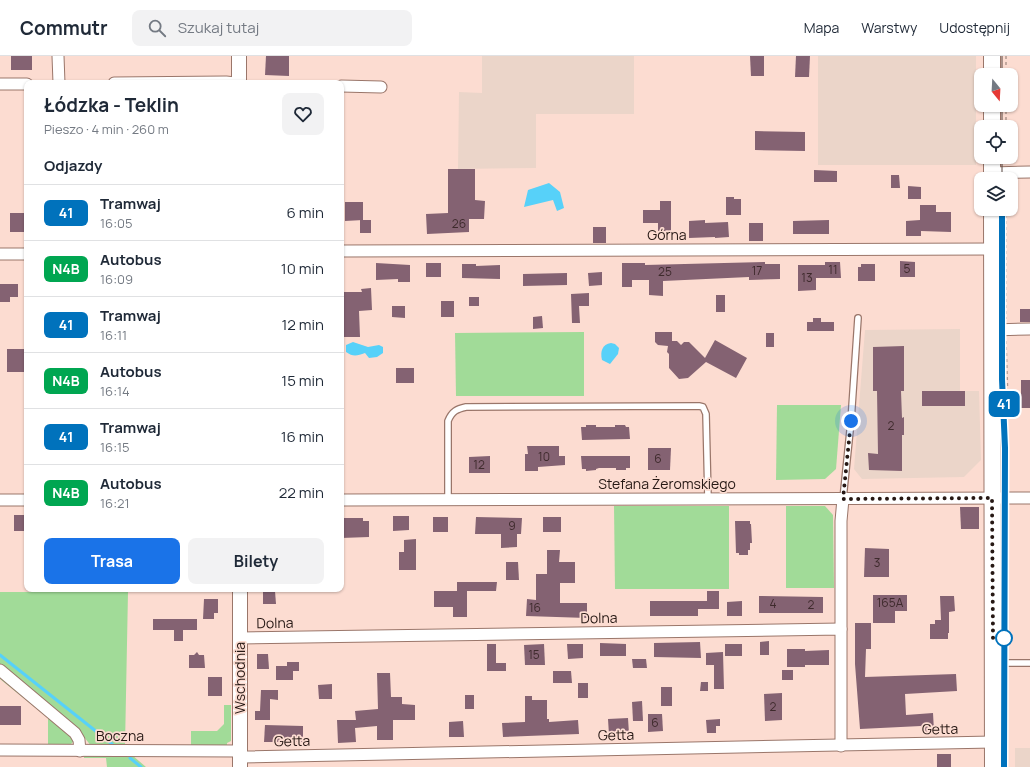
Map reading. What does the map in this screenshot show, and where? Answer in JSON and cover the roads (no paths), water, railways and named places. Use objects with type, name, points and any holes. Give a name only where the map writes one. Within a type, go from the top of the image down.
[{"type":"main road","points":[[992,56],[992,68]]},
{"type":"main road","points":[[992,216],[993,767]]},
{"type":"street","points":[[58,56],[58,80]]},
{"type":"street","points":[[240,56],[240,80]]},
{"type":"street","points":[[0,84],[24,84]]},
{"type":"street","points":[[344,86],[381,86]]},
{"type":"street","points":[[992,170],[1030,172]]},
{"type":"street","name":"Górna","points":[[344,251],[992,249]]},
{"type":"street","points":[[0,254],[24,254]]},
{"type":"street","points":[[992,330],[1030,330]]},
{"type":"street","name":"Stefana Żeromskiego","points":[[344,500],[1030,498]]},
{"type":"street","points":[[841,746],[841,521],[843,499]]},
{"type":"street","points":[[0,500],[24,500]]},
{"type":"street","name":"Wschodnia","points":[[240,592],[240,758]]},
{"type":"street","name":"Dolna","points":[[240,638],[841,629]]},
{"type":"street","points":[[0,670],[75,733],[79,740],[80,751]]},
{"type":"street","name":"Getta","points":[[240,758],[993,742]]},
{"type":"street","name":"Boczna","points":[[0,750],[80,751],[240,758]]},
{"type":"lane","points":[[843,499],[851,421],[858,318]]},
{"type":"lane","points":[[448,500],[448,421],[454,410],[466,407],[691,406],[703,407],[706,414],[708,499]]},
{"type":"lane","points":[[993,663],[1030,663]]},
{"type":"water","points":[[549,183],[560,192],[564,208],[557,211],[553,200],[524,207],[528,190]]},
{"type":"water","points":[[353,342],[368,347],[379,345],[383,347],[383,353],[377,357],[369,358],[365,353],[351,355],[346,352],[346,345]]},
{"type":"water","points":[[611,343],[615,344],[619,348],[618,354],[610,364],[602,360],[601,354],[602,349]]},
{"type":"waterway","points":[[0,655],[112,744]]},
{"type":"waterway","points":[[130,758],[141,767]]},
{"type":"tram line","points":[[1002,56],[1002,68]]},
{"type":"tram line","points":[[1002,112],[1002,120]]},
{"type":"tram line","points":[[1002,164],[1002,172]]},
{"type":"tram line","points":[[1002,216],[1002,379],[1005,426],[1004,767]]},
{"type":"tram line","name":"41","points":[[1002,216],[1002,379],[1005,448],[1004,767]]}]
